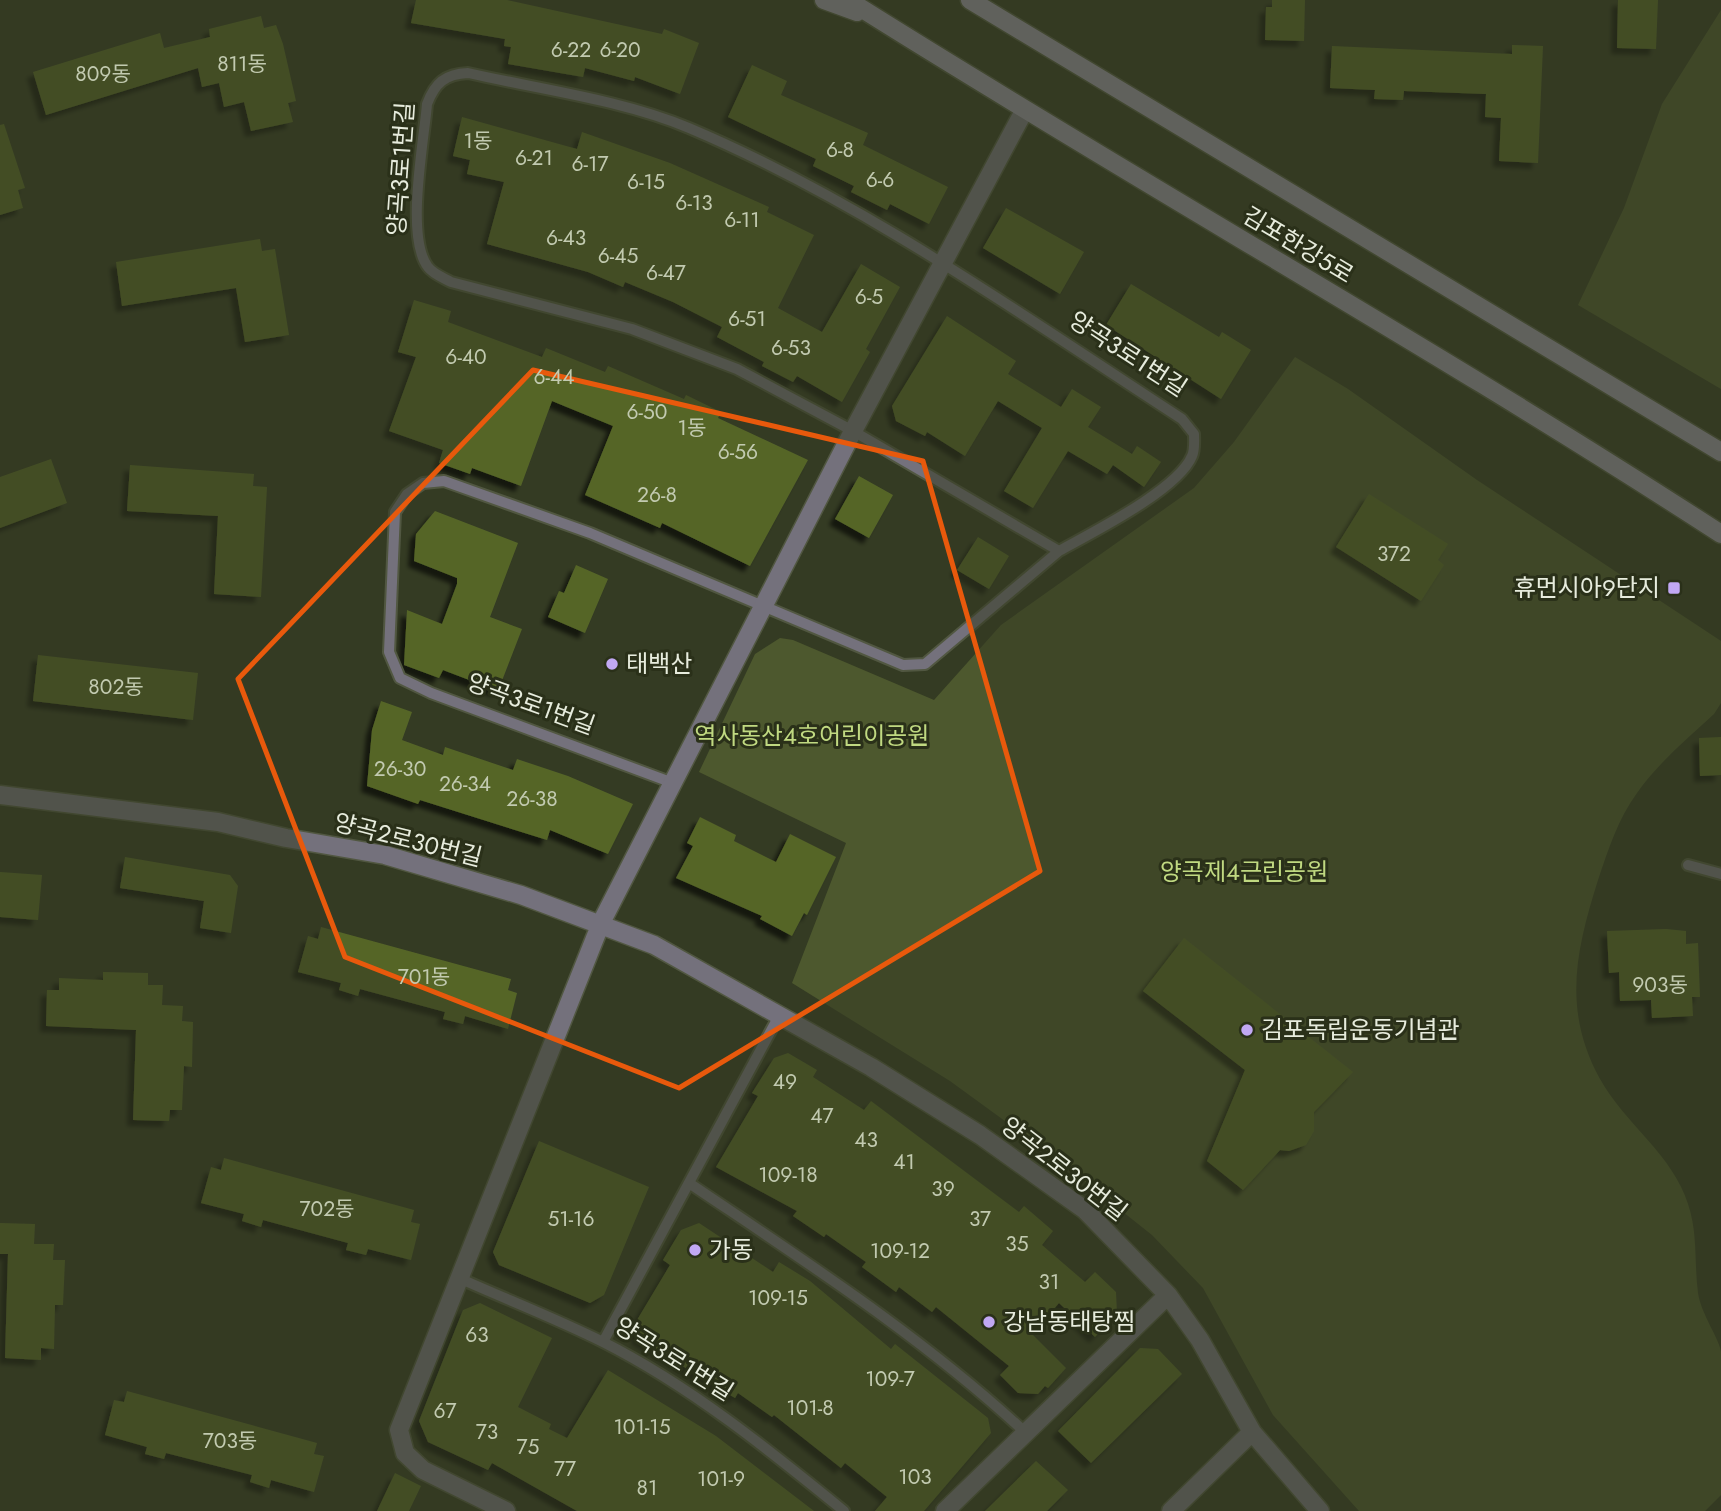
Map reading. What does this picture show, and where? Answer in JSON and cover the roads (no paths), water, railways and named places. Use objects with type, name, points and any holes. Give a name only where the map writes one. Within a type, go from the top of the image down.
[{"type":"street","points":[[824,0],[885,23]]},
{"type":"street","name":"김포한강5로","points":[[848,0],[1024,111],[1358,310],[1721,534]]},
{"type":"street","name":"김포한강5로","points":[[970,0],[1721,452]]},
{"type":"street","points":[[506,1511],[423,1470],[405,1453],[399,1430],[601,923],[853,431],[1024,111]]},
{"type":"street","name":"양곡2로30번길","points":[[0,795],[218,822],[286,838],[384,855],[521,895],[654,945],[872,1067],[990,1141],[1084,1210],[1168,1295],[1200,1340],[1252,1432],[1320,1511]]},
{"type":"street","points":[[946,1511],[1168,1295]]},
{"type":"street","points":[[1171,1511],[1252,1432]]},
{"type":"lane","name":"양곡3로1번길","points":[[673,783],[431,693],[400,678],[389,652],[395,512],[407,494],[423,483],[444,481],[590,533],[880,658],[903,665],[925,664],[1059,551],[1111,522],[1178,474],[1193,455],[1194,434],[1182,419],[943,265],[828,197],[688,127],[644,113],[468,73],[451,74],[434,87],[428,104],[417,224],[420,252],[429,270],[451,282],[632,329],[737,369],[853,431],[1059,551]]},
{"type":"lane","points":[[1688,865],[1721,874]]},
{"type":"lane","points":[[603,1342],[780,1014]]},
{"type":"lane","points":[[688,1183],[862,1299],[954,1370],[1027,1434]]},
{"type":"lane","name":"양곡3로1번길","points":[[461,1279],[603,1342],[668,1380],[722,1416],[844,1511]]},
{"type":"place","name":"휴먼시아9단지","points":[[1674,588]]},
{"type":"place","name":"태백산","points":[[612,664]]},
{"type":"place","name":"김포독립운동기념관","points":[[1247,1030]]},
{"type":"place","name":"가동","points":[[695,1250]]},
{"type":"place","name":"강남동태탕찜","points":[[989,1322]]},
{"type":"park label","name":"역사동산4호어린이공원","points":[[812,736]]},
{"type":"park label","name":"양곡제4근린공원","points":[[1244,872]]}]
